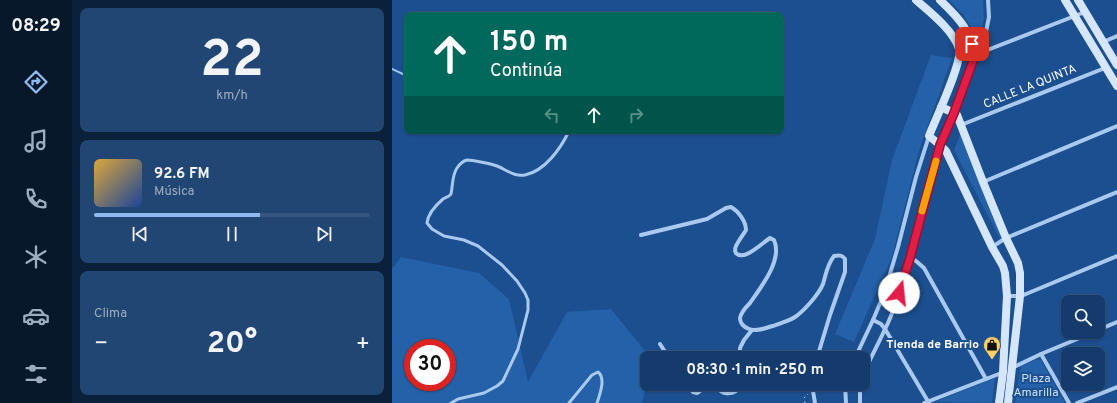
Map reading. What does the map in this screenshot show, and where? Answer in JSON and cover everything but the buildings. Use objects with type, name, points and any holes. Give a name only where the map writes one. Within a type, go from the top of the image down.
[{"type":"street","points":[[858,351],[884,294],[916,177],[929,136],[958,64],[960,54],[957,44],[944,26],[932,13],[916,0]]},
{"type":"street","points":[[940,0],[954,12],[963,24],[978,53]]},
{"type":"street","points":[[870,360],[885,329],[899,293],[910,258],[940,145],[954,113],[973,61],[978,53],[989,17],[988,0]]},
{"type":"street","points":[[1065,0],[1117,86]]},
{"type":"street","points":[[1078,0],[1117,65]]},
{"type":"street","points":[[960,54],[978,53],[990,49],[1085,12]]},
{"type":"street","points":[[1103,42],[1117,36]]},
{"type":"street","name":"CALLE LA QUINTA","points":[[961,125],[1106,68]]},
{"type":"street","points":[[940,107],[957,115],[1006,238],[1018,263],[1020,274],[1020,296],[1008,403]]},
{"type":"street","points":[[983,182],[1117,126]]},
{"type":"street","points":[[929,136],[946,151],[992,247],[1003,266],[1005,273],[1007,296],[1003,372],[999,403]]},
{"type":"street","points":[[992,247],[1006,238],[1117,192]]},
{"type":"street","points":[[641,236],[706,219],[726,208],[731,207],[737,212],[747,227],[736,245],[735,250],[738,256],[749,254],[770,238],[774,240],[775,254],[772,269],[760,290],[742,312],[740,319],[741,324],[752,330],[761,330],[796,317],[819,292],[824,282],[829,262],[834,256],[838,255],[843,257],[845,259],[845,272],[819,351]]},
{"type":"street","points":[[1007,296],[1020,296],[1026,294],[1117,256]]},
{"type":"street","points":[[910,258],[924,268],[986,379]]},
{"type":"street","points":[[873,320],[881,324],[885,329],[927,402],[1011,369],[1041,354],[1077,339]]},
{"type":"street","points":[[1105,327],[1117,322]]},
{"type":"street","points":[[740,351],[744,340],[752,330]]},
{"type":"street","points":[[660,344],[664,351]]},
{"type":"street","points":[[1041,354],[1069,403]]},
{"type":"street","points":[[1078,403],[1117,386]]},
{"type":"street","points":[[722,391],[730,394],[736,391]]},
{"type":"street","points":[[813,391],[816,403]]},
{"type":"street","points":[[846,391],[846,403]]},
{"type":"street","points":[[860,391],[860,403]]},
{"type":"lane","points":[[451,403],[458,399],[484,393],[497,386],[502,381],[518,349],[528,310],[528,300],[517,281],[502,265],[478,246],[464,240],[444,236],[432,229],[427,223],[428,218],[437,204],[450,196],[454,174],[463,162],[467,160],[488,163],[498,166],[514,175],[524,176],[534,173],[543,167],[562,145],[568,134]]},
{"type":"lane","points":[[569,403],[592,375],[598,372],[601,374],[602,379],[597,403]]},
{"type":"path","points":[[805,403],[804,398],[813,391]]},
{"type":"green space","points":[[949,0],[983,0],[984,19],[979,41],[963,14]]},
{"type":"green space","points":[[931,55],[952,58],[919,151],[892,257],[854,342],[835,334],[875,239],[892,160]]},
{"type":"green space","points":[[962,130],[1004,235],[1000,239],[954,150]]},
{"type":"green space","points":[[401,257],[479,273],[509,299],[528,382],[567,312],[611,309],[645,351],[640,351],[640,391],[645,391],[642,403],[392,403],[392,269]]},
{"type":"green space","name":"Plaza Amarilla","points":[[1038,359],[1041,360],[1065,403],[1015,403],[1021,366]]},
{"type":"green space","name":"Plaza Amarilla","points":[[995,378],[992,403],[935,402]]},
{"type":"waterway","points":[[392,69],[404,75]]},
{"type":"slow traffic","points":[[922,211],[936,161]]},
{"type":"place","name":"Tienda de Barrio","points":[[992,360]]},
{"type":"route","points":[[899,293],[910,258],[940,145],[954,113],[973,61],[972,44]]}]
